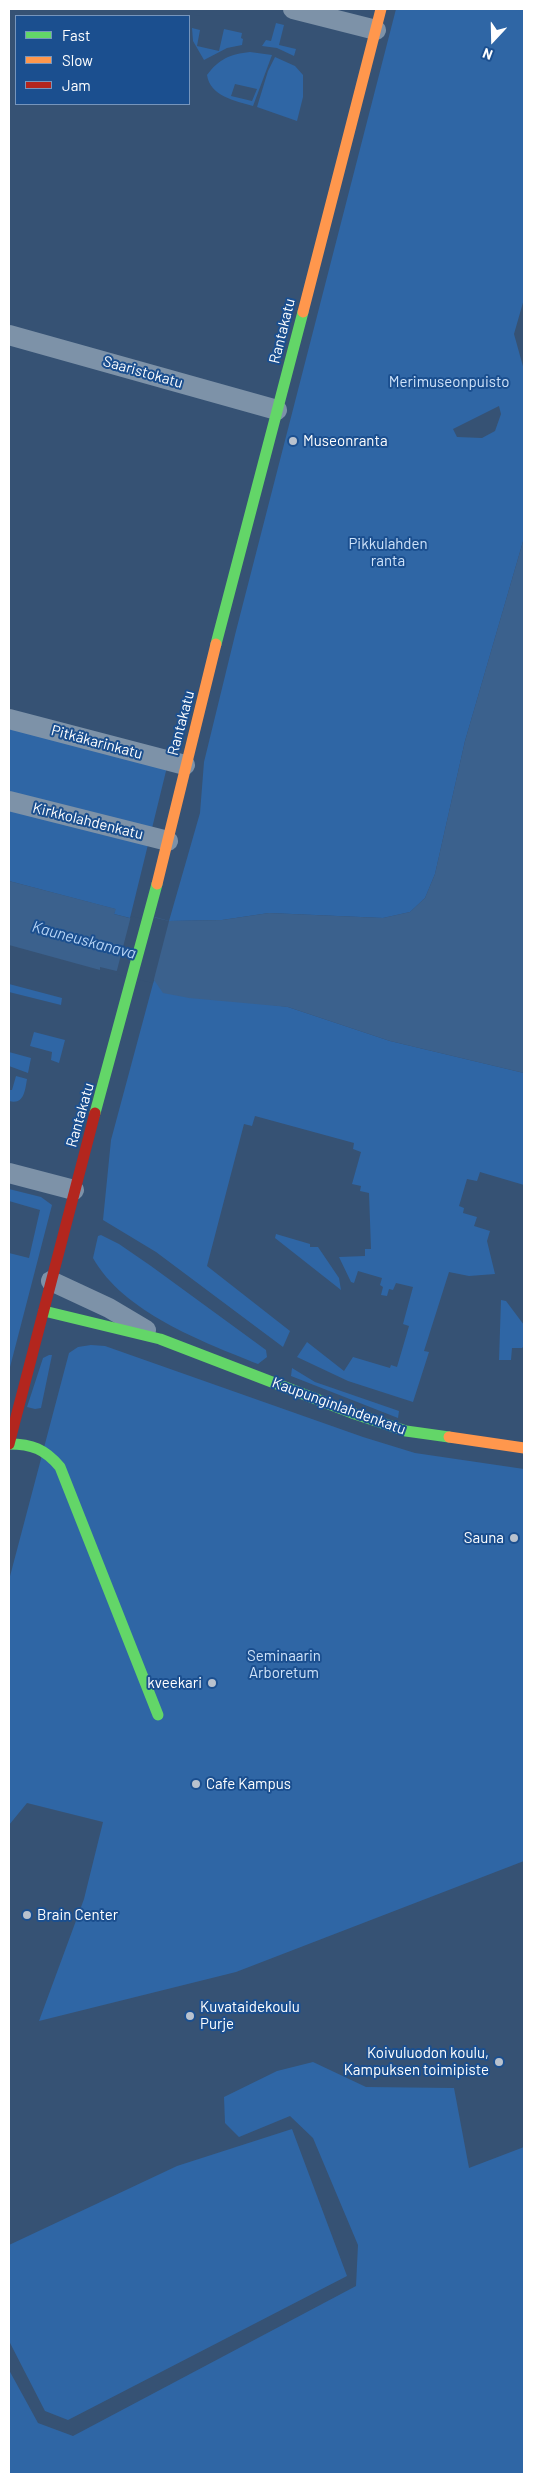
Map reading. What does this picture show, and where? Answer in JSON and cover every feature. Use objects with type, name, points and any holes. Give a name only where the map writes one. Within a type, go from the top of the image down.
[{"type":"street","points":[[293,9],[376,30]]},
{"type":"street","name":"Rantakatu","points":[[9,1444],[74,1190],[150,916],[185,765],[381,9]]},
{"type":"street","name":"Saaristokatu","points":[[9,335],[278,410]]},
{"type":"street","name":"Pitkäkarinkatu","points":[[9,719],[185,765]]},
{"type":"street","name":"Kirkkolahdenkatu","points":[[9,800],[168,841]]},
{"type":"street","points":[[9,1172],[74,1190]]},
{"type":"street","name":"Kaupunginlahdenkatu","points":[[51,1281],[109,1308],[160,1339]]},
{"type":"street","name":"Kaupunginlahdenkatu","points":[[44,1311],[160,1339],[355,1414],[406,1431],[524,1448]]},
{"type":"street","points":[[9,1444],[38,1446],[47,1452],[60,1467],[158,1715]]},
{"type":"green space","name":"Pikkulahden ranta","points":[[396,9],[524,9],[524,299],[514,334],[524,370],[524,538],[465,741],[435,874],[425,898],[410,912],[383,918],[269,913],[222,920],[169,921],[200,813],[204,762]],"holes":[[[499,406],[501,414],[495,431],[482,438],[457,437],[453,429]]]},
{"type":"green space","points":[[276,23],[284,25],[279,45],[296,49],[294,56],[277,48],[262,46],[266,40],[271,41]]},
{"type":"green space","points":[[192,28],[200,30],[197,46],[219,51],[224,29],[242,33],[242,45],[227,48],[204,60],[193,41]]},
{"type":"green space","points":[[243,53],[272,55],[253,106],[231,100],[218,93],[209,82],[207,75],[225,58]],"holes":[[[235,84],[257,89],[252,101],[231,96]]]},
{"type":"green space","points":[[275,57],[295,66],[303,75],[303,97],[297,121],[257,107],[268,71]]},
{"type":"green space","points":[[9,727],[167,767],[130,918],[114,914],[115,909],[9,881]]},
{"type":"green space","points":[[154,980],[243,1001],[288,1007],[390,1041],[524,1073],[524,1185],[480,1172],[477,1181],[467,1179],[459,1206],[464,1208],[463,1213],[477,1217],[474,1226],[490,1231],[487,1241],[495,1274],[469,1276],[449,1272],[424,1351],[429,1352],[413,1402],[348,1381],[297,1357],[307,1342],[344,1371],[353,1357],[390,1368],[391,1365],[397,1367],[409,1326],[403,1324],[413,1287],[396,1283],[393,1290],[389,1289],[387,1296],[381,1295],[383,1287],[380,1285],[382,1278],[358,1271],[354,1283],[351,1282],[339,1257],[365,1256],[365,1249],[371,1249],[369,1193],[360,1191],[361,1186],[352,1184],[361,1152],[353,1149],[354,1143],[255,1116],[252,1126],[244,1124],[207,1266],[290,1331],[283,1347],[156,1252],[103,1220],[111,1140]]},
{"type":"green space","points":[[9,984],[62,998],[61,1005],[9,992]]},
{"type":"green space","points":[[34,1032],[65,1040],[59,1063],[51,1060],[52,1052],[30,1046]]},
{"type":"green space","points":[[9,1052],[31,1058],[28,1073],[9,1066]]},
{"type":"green space","points":[[16,1076],[27,1079],[23,1096],[14,1102],[9,1101],[9,1090],[12,1090]]},
{"type":"green space","points":[[9,1189],[41,1197],[52,1205],[9,1371],[9,1253],[29,1258],[40,1210],[9,1201]]},
{"type":"green space","points":[[276,1234],[310,1244],[310,1247],[318,1247],[339,1278],[341,1290],[275,1238]]},
{"type":"green space","points":[[101,1235],[119,1244],[151,1266],[266,1350],[267,1357],[258,1364],[190,1335],[144,1309],[106,1277],[93,1258],[98,1236]]},
{"type":"green space","points":[[501,1300],[506,1301],[524,1325],[524,1346],[522,1348],[512,1348],[511,1360],[499,1360]]},
{"type":"green space","name":"Seminaarin Arboretum","points":[[91,1345],[105,1346],[363,1437],[415,1453],[524,1469],[524,1861],[236,1972],[39,2021],[84,1899],[103,1822],[27,1803],[9,1825],[9,1580],[69,1353],[78,1347]]},
{"type":"green space","points":[[52,1355],[41,1408],[27,1407],[43,1358]]},
{"type":"green space","points":[[292,1368],[315,1382],[399,1411],[398,1418],[291,1376]]},
{"type":"green space","points":[[313,2062],[366,2087],[454,2088],[469,2168],[524,2147],[523,2474],[9,2474],[9,2370],[38,2423],[73,2436],[356,2286],[358,2245],[313,2138],[290,2116],[239,2137],[225,2123],[224,2097],[277,2071]]},
{"type":"green space","points":[[292,2129],[347,2276],[68,2420],[45,2411],[9,2341],[9,2245],[177,2166]]},
{"type":"water","name":"Kauneuskanava","points":[[524,538],[524,1073],[390,1041],[288,1007],[189,998],[163,993],[154,980],[100,967],[100,970],[9,945],[9,881],[116,909],[114,914],[152,924],[155,917],[169,921],[222,920],[269,913],[383,918],[410,912],[425,898],[435,874],[465,741]]},
{"type":"pier","points":[[131,916],[151,921],[152,917],[169,921],[153,983],[116,974]]},
{"type":"traffic: fast","points":[[216,644],[303,312]]},
{"type":"traffic: fast","points":[[95,1113],[157,884]]},
{"type":"traffic: fast","points":[[44,1311],[160,1339],[355,1414],[406,1431],[449,1437]]},
{"type":"traffic: fast","points":[[9,1444],[25,1445],[38,1449],[49,1456],[60,1467],[158,1715]]},
{"type":"traffic: slow","points":[[303,312],[381,9]]},
{"type":"traffic: slow","points":[[157,884],[216,644]]},
{"type":"traffic: slow","points":[[449,1437],[524,1448]]},
{"type":"traffic: jam","points":[[9,1444],[95,1113]]},
{"type":"place","name":"Museonranta","points":[[293,441]]},
{"type":"place","name":"Sauna","points":[[514,1538]]},
{"type":"place","name":"kveekari","points":[[212,1683]]},
{"type":"place","name":"Cafe Kampus","points":[[196,1784]]},
{"type":"place","name":"Brain Center","points":[[27,1915]]},
{"type":"place","name":"Kuvataidekoulu Purje","points":[[190,2016]]},
{"type":"place","name":"Koivuluodon koulu, Kampuksen toimipiste","points":[[499,2062]]},
{"type":"park label","name":"Merimuseonpuisto","points":[[449,382]]}]
